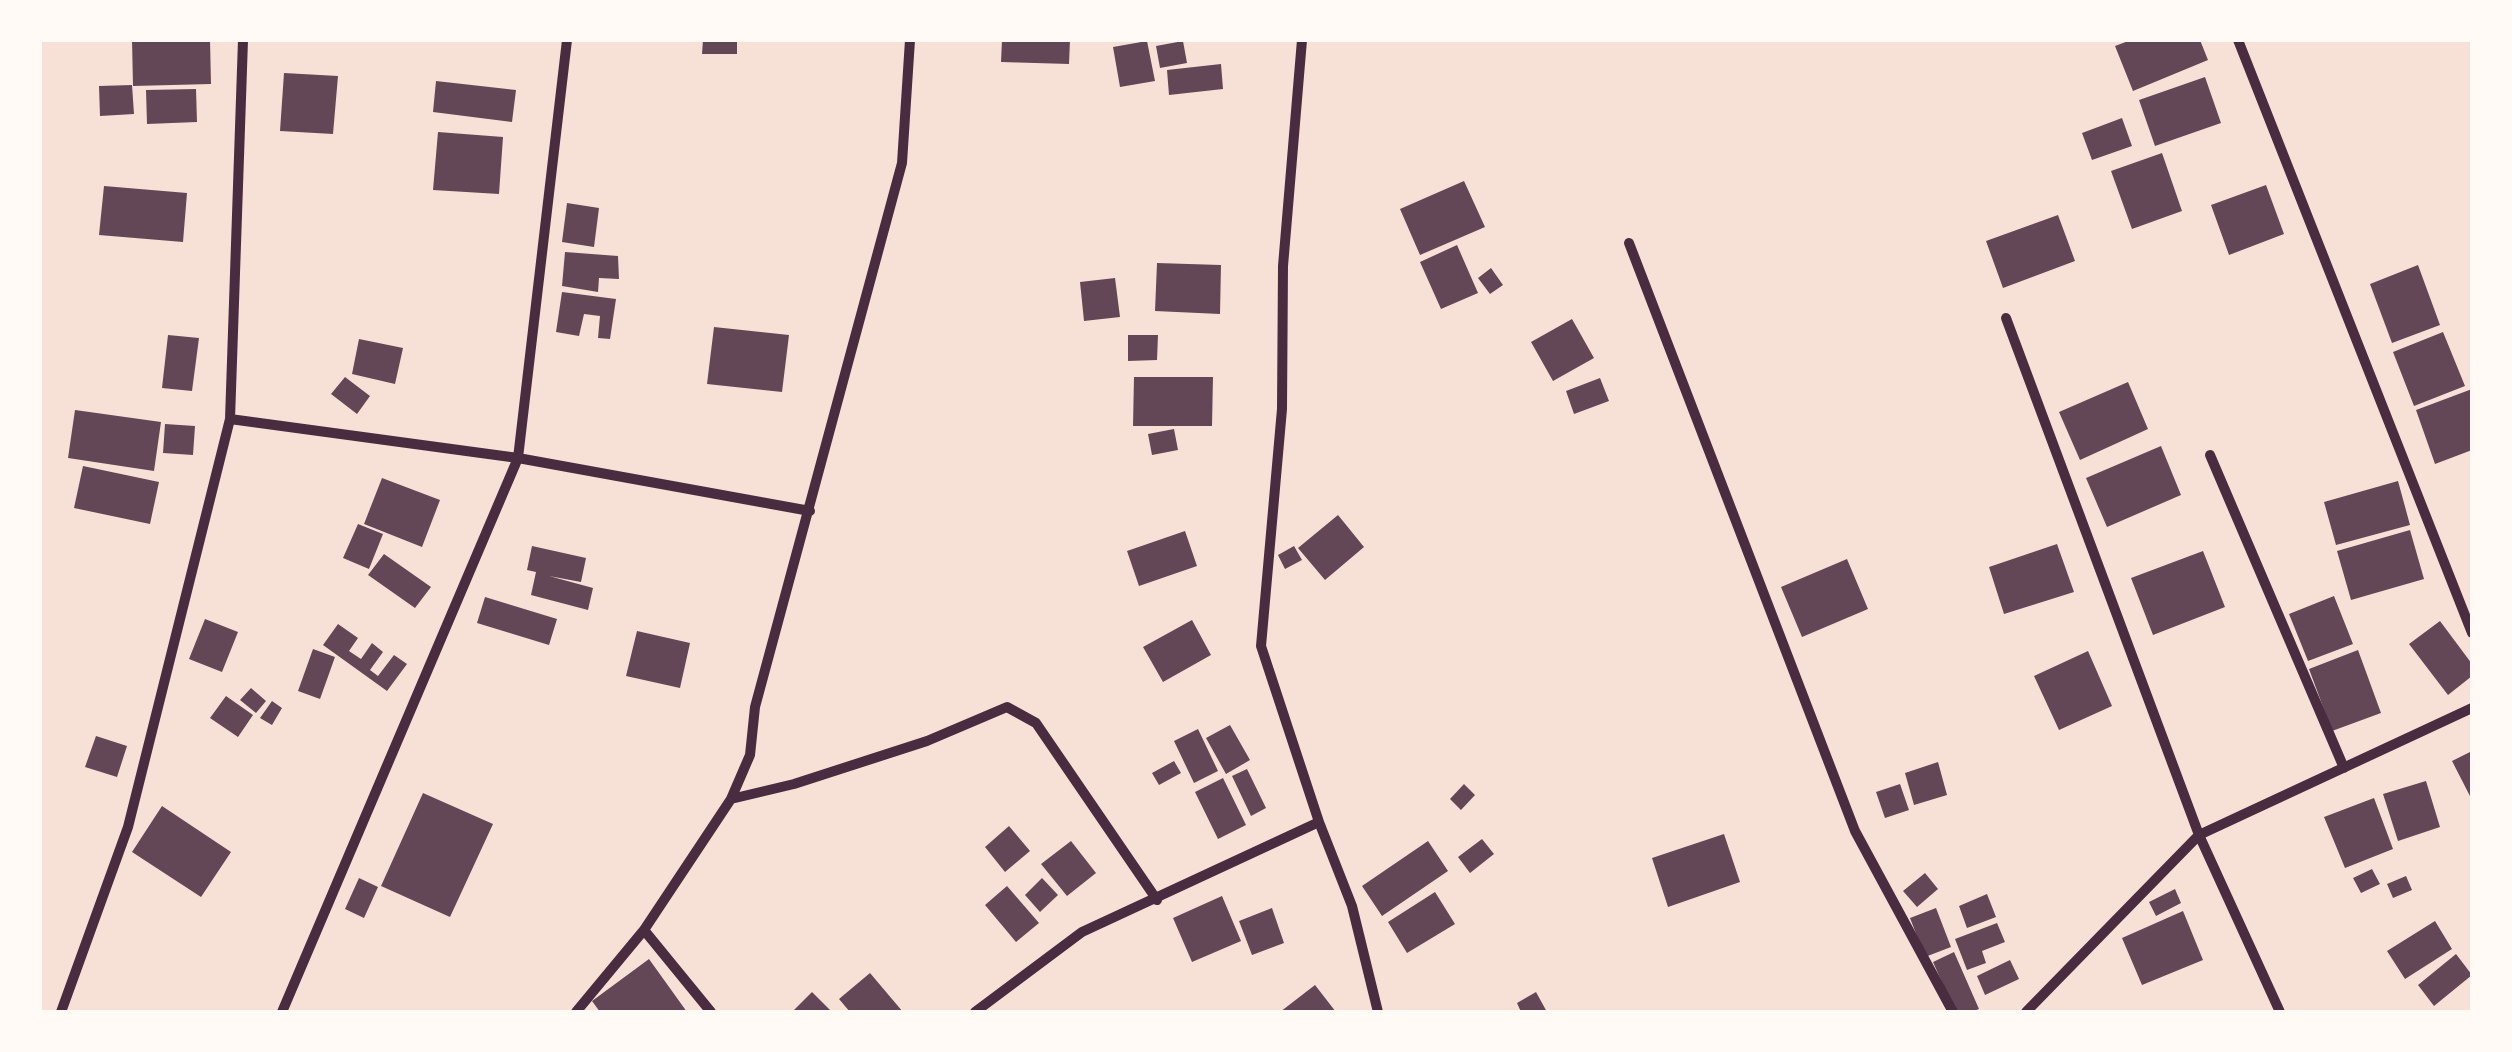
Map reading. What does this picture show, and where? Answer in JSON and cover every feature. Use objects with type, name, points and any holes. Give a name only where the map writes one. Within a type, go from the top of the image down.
[{"type":"street","points":[[61,1012],[128,827],[230,419],[243,40]]},
{"type":"street","points":[[282,1012],[518,458],[568,40]]},
{"type":"street","points":[[576,1012],[644,930],[732,799],[750,755],[755,707],[902,162],[910,40]]},
{"type":"street","points":[[1302,40],[1283,266],[1282,409],[1261,646],[1319,822],[1352,906],[1378,1012]]},
{"type":"street","points":[[2238,40],[2472,633]]},
{"type":"street","points":[[1629,243],[1855,831],[1952,1012]]},
{"type":"street","points":[[2006,318],[2200,835],[2280,1012]]},
{"type":"street","points":[[230,419],[518,458],[810,511]]},
{"type":"street","points":[[2210,455],[2344,768]]},
{"type":"street","points":[[732,799],[794,784],[927,741],[1007,706],[1036,724],[1157,900]]},
{"type":"street","points":[[2026,1012],[2200,835],[2472,708]]},
{"type":"street","points":[[975,1012],[1082,932],[1319,822]]},
{"type":"street","points":[[644,930],[711,1012]]},
{"type":"building","points":[[132,40],[210,40],[211,84],[133,86]]},
{"type":"building","points":[[703,40],[737,40],[737,54],[702,54]]},
{"type":"building","points":[[1002,40],[1070,40],[1069,64],[1001,62]]},
{"type":"building","points":[[2131,40],[2200,40],[2208,60],[2133,91],[2115,46]]},
{"type":"building","points":[[1147,41],[1155,81],[1120,87],[1113,47]]},
{"type":"building","points":[[1183,41],[1187,63],[1160,68],[1156,46]]},
{"type":"building","points":[[1221,64],[1223,89],[1169,95],[1167,70]]},
{"type":"building","points":[[284,73],[338,76],[333,134],[280,131]]},
{"type":"building","points":[[2205,77],[2221,123],[2155,146],[2139,100]]},
{"type":"building","points":[[436,81],[516,90],[512,122],[433,112]]},
{"type":"building","points":[[132,85],[134,114],[100,116],[99,86]]},
{"type":"building","points":[[196,89],[197,122],[147,124],[146,90]]},
{"type":"building","points":[[2122,118],[2132,146],[2092,160],[2082,133]]},
{"type":"building","points":[[438,132],[503,137],[499,194],[433,190]]},
{"type":"building","points":[[2162,153],[2182,211],[2132,229],[2111,171]]},
{"type":"building","points":[[1464,181],[1485,227],[1420,255],[1400,209]]},
{"type":"building","points":[[2266,185],[2284,234],[2229,255],[2211,205]]},
{"type":"building","points":[[104,186],[187,193],[183,242],[99,235]]},
{"type":"building","points":[[567,203],[599,208],[594,247],[562,242]]},
{"type":"building","points":[[2058,215],[2075,261],[2003,288],[1986,241]]},
{"type":"building","points":[[1457,245],[1478,293],[1441,309],[1420,262]]},
{"type":"building","points":[[565,252],[618,256],[619,279],[599,278],[598,292],[562,286]]},
{"type":"building","points":[[1157,263],[1221,265],[1220,314],[1155,311]]},
{"type":"building","points":[[2418,265],[2440,325],[2392,343],[2370,284]]},
{"type":"building","points":[[1491,268],[1503,285],[1490,294],[1478,278]]},
{"type":"building","points":[[1115,278],[1120,317],[1084,321],[1080,282]]},
{"type":"building","points":[[562,292],[616,299],[610,339],[598,338],[600,316],[584,314],[579,336],[556,332]]},
{"type":"building","points":[[1572,319],[1594,358],[1553,381],[1531,342]]},
{"type":"building","points":[[714,327],[789,335],[782,392],[707,384]]},
{"type":"building","points":[[2443,332],[2465,386],[2414,406],[2393,352]]},
{"type":"building","points":[[168,335],[199,338],[192,391],[162,388]]},
{"type":"building","points":[[1128,335],[1158,335],[1157,360],[1128,361]]},
{"type":"building","points":[[359,339],[403,348],[395,384],[352,374]]},
{"type":"building","points":[[345,377],[370,396],[357,414],[331,394]]},
{"type":"building","points":[[1134,377],[1213,377],[1212,426],[1133,426]]},
{"type":"building","points":[[1600,378],[1609,401],[1574,414],[1566,391]]},
{"type":"building","points":[[2128,382],[2148,429],[2080,460],[2059,412]]},
{"type":"building","points":[[2472,389],[2472,450],[2435,464],[2416,410]]},
{"type":"building","points":[[75,410],[161,422],[154,471],[68,458]]},
{"type":"building","points":[[165,424],[195,426],[193,455],[163,453]]},
{"type":"building","points":[[1174,429],[1178,450],[1152,455],[1148,434]]},
{"type":"building","points":[[2161,446],[2181,495],[2107,527],[2086,478]]},
{"type":"building","points":[[83,466],[159,482],[150,524],[74,508]]},
{"type":"building","points":[[382,478],[440,500],[422,547],[364,524]]},
{"type":"building","points":[[2398,481],[2410,525],[2336,545],[2324,502]]},
{"type":"building","points":[[1338,515],[1364,547],[1325,580],[1298,548]]},
{"type":"building","points":[[358,524],[383,534],[369,569],[343,558]]},
{"type":"building","points":[[2410,530],[2424,579],[2351,600],[2337,551]]},
{"type":"building","points":[[1185,531],[1197,566],[1139,586],[1127,551]]},
{"type":"building","points":[[2057,544],[2074,592],[2004,614],[1989,567]]},
{"type":"building","points":[[532,546],[586,558],[581,582],[549,576],[593,588],[588,610],[531,595],[536,572],[527,570]]},
{"type":"building","points":[[1294,546],[1302,560],[1285,569],[1278,555]]},
{"type":"building","points":[[2203,551],[2225,607],[2153,635],[2131,578]]},
{"type":"building","points":[[384,554],[431,587],[415,608],[368,575]]},
{"type":"building","points":[[1847,559],[1868,609],[1802,637],[1781,587]]},
{"type":"building","points":[[2334,596],[2353,644],[2308,661],[2289,614]]},
{"type":"building","points":[[485,597],[557,619],[549,645],[477,623]]},
{"type":"building","points":[[205,619],[238,632],[222,672],[189,659]]},
{"type":"building","points":[[1192,620],[1211,655],[1163,682],[1143,647]]},
{"type":"building","points":[[2440,621],[2472,664],[2472,676],[2448,695],[2409,644]]},
{"type":"building","points":[[338,624],[358,638],[349,651],[361,659],[372,643],[383,652],[370,670],[378,676],[394,655],[407,664],[387,691],[323,645]]},
{"type":"building","points":[[637,631],[690,643],[680,688],[626,676]]},
{"type":"building","points":[[313,649],[335,657],[320,699],[298,691]]},
{"type":"building","points":[[2358,650],[2381,713],[2332,731],[2309,669]]},
{"type":"building","points":[[2088,651],[2112,706],[2059,730],[2034,676]]},
{"type":"building","points":[[251,688],[266,701],[256,713],[240,700]]},
{"type":"building","points":[[226,696],[253,715],[238,737],[210,718]]},
{"type":"building","points":[[272,701],[282,708],[272,725],[260,718]]},
{"type":"building","points":[[1230,725],[1250,760],[1226,774],[1206,738]]},
{"type":"building","points":[[1198,729],[1218,771],[1194,783],[1174,741]]},
{"type":"building","points":[[96,736],[127,746],[117,777],[85,767]]},
{"type":"building","points":[[2472,751],[2472,800],[2452,761]]},
{"type":"building","points":[[1174,761],[1181,773],[1159,785],[1152,773]]},
{"type":"building","points":[[1938,762],[1947,795],[1914,805],[1905,773]]},
{"type":"building","points":[[1247,769],[1266,808],[1251,816],[1232,776]]},
{"type":"building","points":[[1223,778],[1246,825],[1218,839],[1195,792]]},
{"type":"building","points":[[2426,781],[2440,827],[2398,841],[2383,794]]},
{"type":"building","points":[[1464,784],[1475,795],[1461,810],[1450,799]]},
{"type":"building","points":[[1900,784],[1909,810],[1885,818],[1876,792]]},
{"type":"building","points":[[423,793],[493,824],[450,917],[381,886]]},
{"type":"building","points":[[2374,798],[2393,849],[2345,868],[2324,817]]},
{"type":"building","points":[[162,806],[231,852],[201,897],[132,852]]},
{"type":"building","points":[[1009,826],[1030,851],[1005,872],[985,847]]},
{"type":"building","points":[[1724,834],[1740,882],[1668,907],[1652,858]]},
{"type":"building","points":[[1482,839],[1494,854],[1470,873],[1458,857]]},
{"type":"building","points":[[1071,841],[1096,873],[1067,896],[1041,864]]},
{"type":"building","points":[[1428,841],[1448,871],[1382,916],[1362,886]]},
{"type":"building","points":[[2372,869],[2380,884],[2361,893],[2353,878]]},
{"type":"building","points":[[1925,873],[1938,889],[1917,907],[1903,891]]},
{"type":"building","points":[[2406,876],[2412,890],[2393,898],[2387,884]]},
{"type":"building","points":[[359,878],[378,887],[364,918],[345,909]]},
{"type":"building","points":[[1042,878],[1058,895],[1040,912],[1025,895]]},
{"type":"building","points":[[1007,886],[1039,923],[1016,942],[985,905]]},
{"type":"building","points":[[2175,889],[2181,903],[2156,916],[2149,902]]},
{"type":"building","points":[[1435,892],[1455,924],[1407,953],[1388,922]]},
{"type":"building","points":[[1987,894],[1996,917],[1967,928],[1959,906]]},
{"type":"building","points":[[1222,896],[1241,941],[1192,962],[1173,918]]},
{"type":"building","points":[[1272,908],[1284,943],[1252,955],[1239,921]]},
{"type":"building","points":[[1936,908],[1951,947],[1925,957],[1910,918]]},
{"type":"building","points":[[2183,911],[2203,960],[2142,985],[2122,938]]},
{"type":"building","points":[[2435,921],[2452,949],[2405,979],[2387,951]]},
{"type":"building","points":[[1997,923],[2005,942],[1982,951],[1986,963],[1967,970],[1955,939]]},
{"type":"building","points":[[1954,952],[1979,1009],[1971,1012],[1955,1012],[1933,962]]},
{"type":"building","points":[[2456,954],[2472,975],[2434,1006],[2418,985]]},
{"type":"building","points":[[649,959],[687,1012],[600,1012],[592,1001]]},
{"type":"building","points":[[2010,960],[2019,979],[1985,995],[1977,976]]},
{"type":"building","points":[[870,973],[903,1012],[850,1012],[839,999]]},
{"type":"building","points":[[1315,985],[1336,1012],[1280,1012]]},
{"type":"building","points":[[812,992],[832,1012],[792,1012]]},
{"type":"building","points":[[1536,992],[1547,1012],[1521,1012],[1517,1003]]}]
